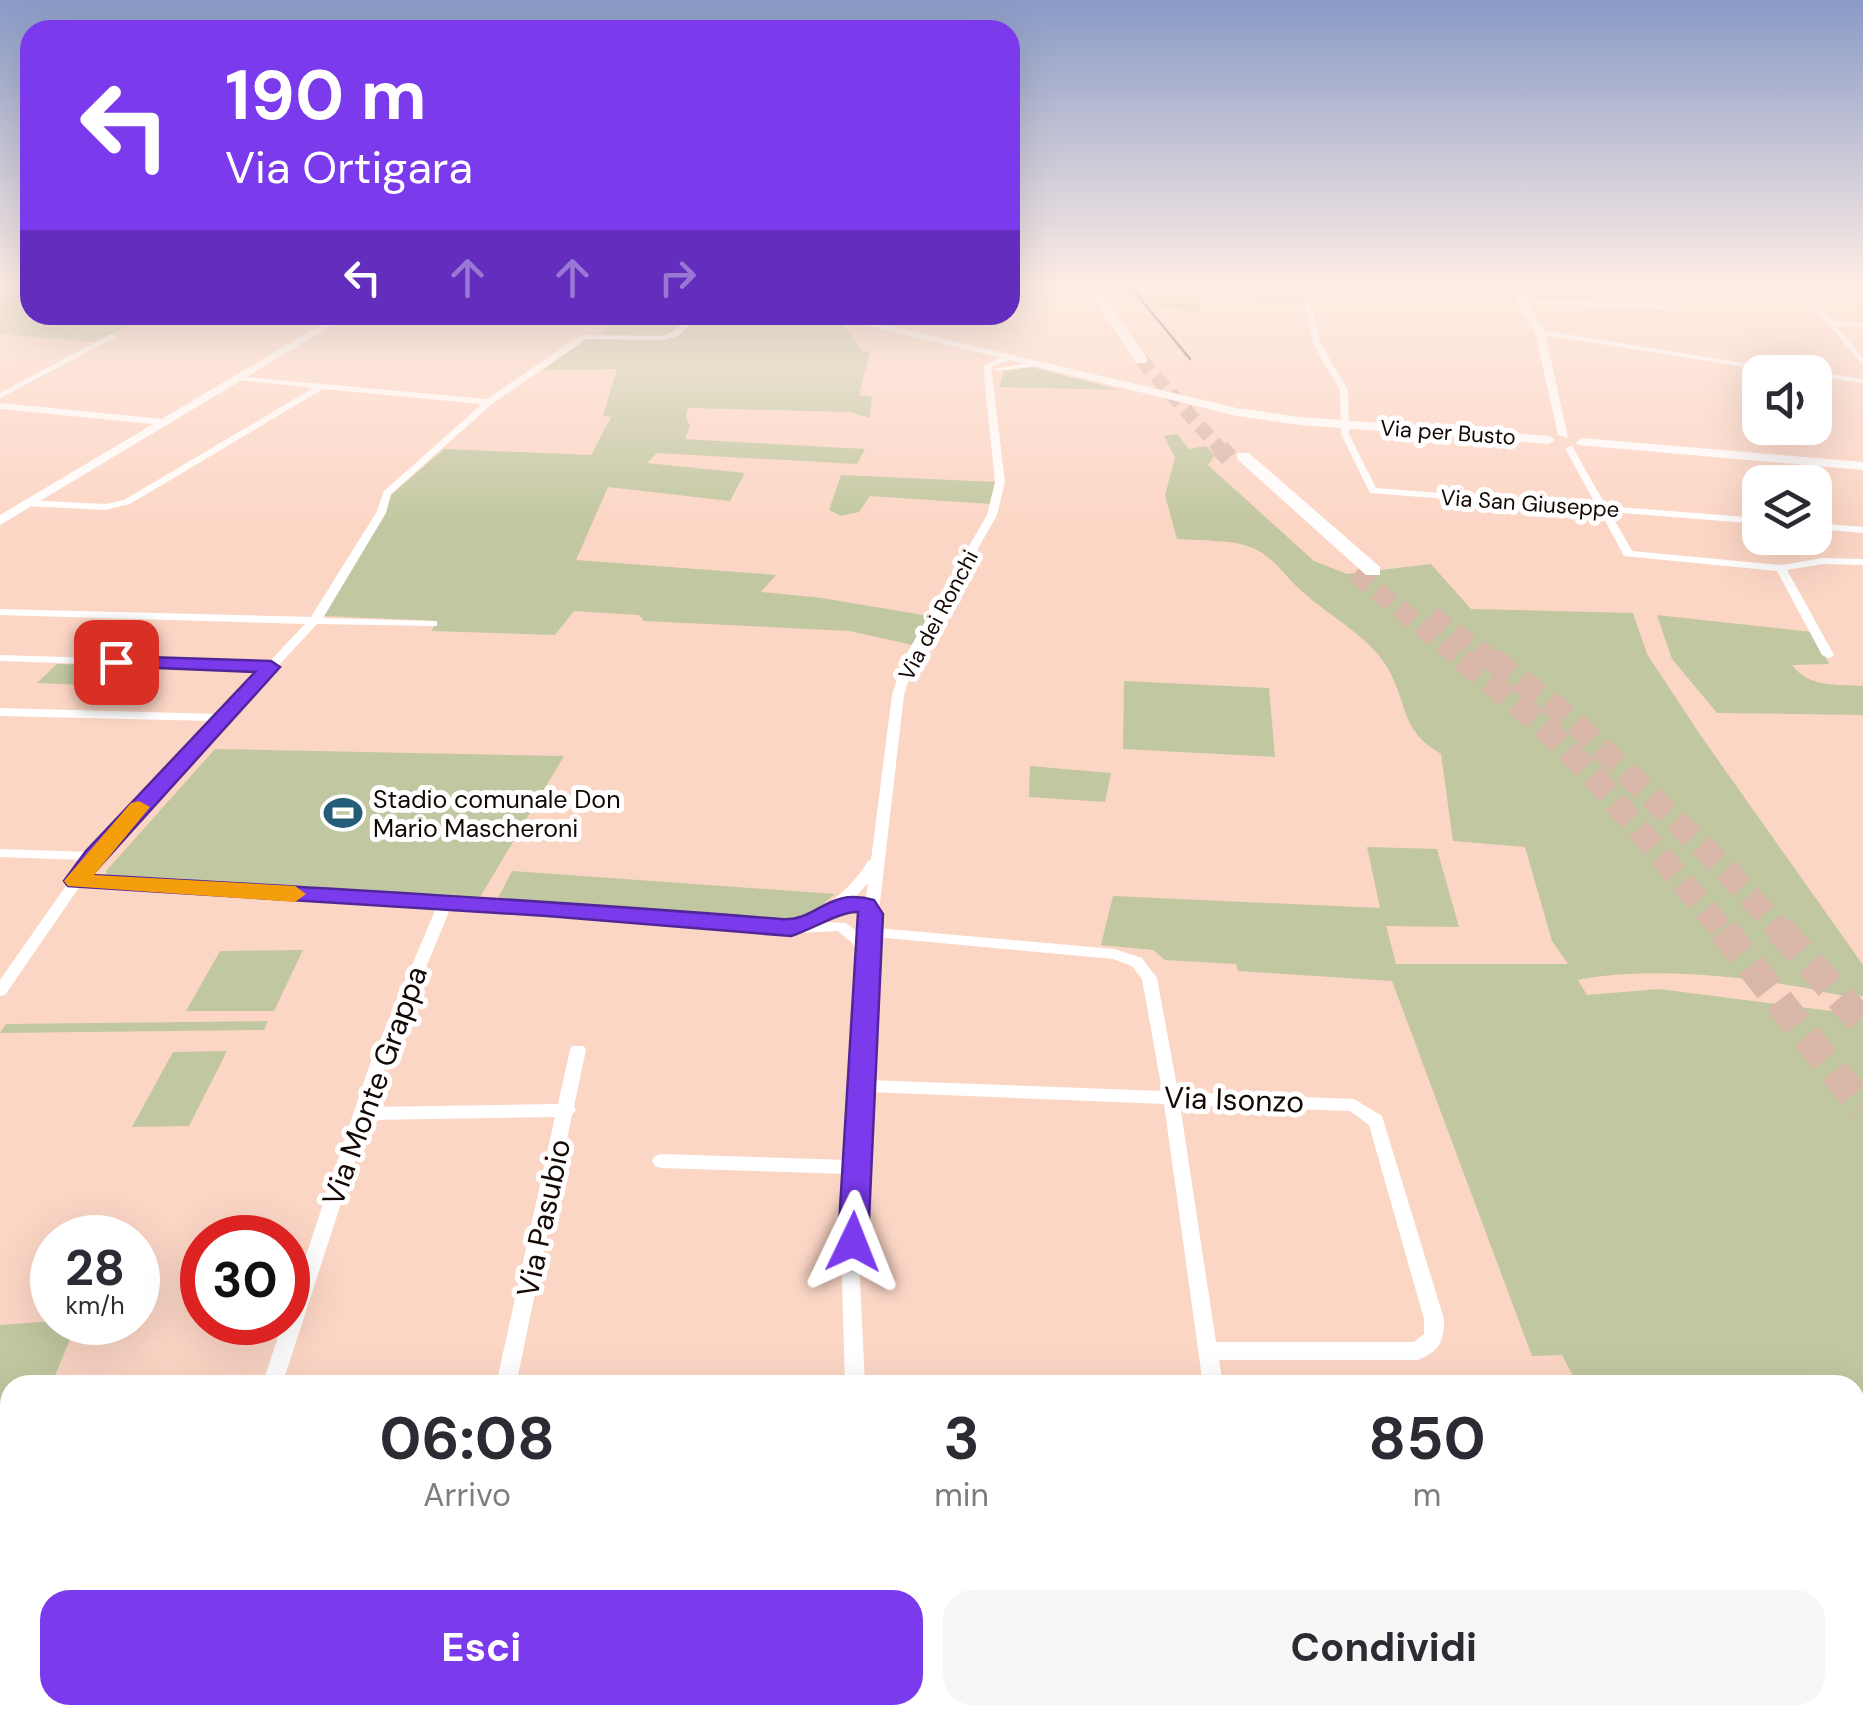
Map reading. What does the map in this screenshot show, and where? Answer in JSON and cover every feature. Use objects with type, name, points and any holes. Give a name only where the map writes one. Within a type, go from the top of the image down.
[{"type":"highway","points":[[1236,457],[1364,572]]},
{"type":"main road","points":[[0,521],[258,366]]},
{"type":"main road","name":"Via per Busto","points":[[1040,366],[1237,412],[1549,440],[1554,435],[1572,442],[1863,466]]},
{"type":"main road","points":[[1550,366],[1572,442]]},
{"type":"street","points":[[0,396],[58,366]]},
{"type":"street","points":[[0,991],[94,856],[316,619],[381,513],[385,494],[489,402],[542,366]]},
{"type":"street","points":[[985,366],[988,371],[998,366]]},
{"type":"street","points":[[1330,366],[1344,390],[1346,424]]},
{"type":"street","name":"Via dei Ronchi","points":[[855,1375],[852,1280],[856,1167],[866,958],[876,858],[903,678],[909,660],[992,515],[1000,482],[988,371]]},
{"type":"street","points":[[1832,376],[1863,380]]},
{"type":"street","points":[[237,378],[489,402]]},
{"type":"street","points":[[25,503],[105,507],[127,502],[322,386]]},
{"type":"street","points":[[0,406],[162,422]]},
{"type":"street","name":"Via San Giuseppe","points":[[1346,424],[1346,434],[1372,490],[1742,520]]},
{"type":"street","points":[[1572,442],[1628,554],[1781,568],[1823,561],[1863,562]]},
{"type":"street","points":[[1832,527],[1863,530]]},
{"type":"street","points":[[1781,568],[1828,655]]},
{"type":"street","points":[[0,612],[433,624]]},
{"type":"street","points":[[0,658],[271,667]]},
{"type":"street","points":[[0,712],[222,718]]},
{"type":"street","points":[[0,853],[94,856]]},
{"type":"street","name":"Via dei Ronchi","points":[[838,906],[861,883],[876,858]]},
{"type":"street","points":[[76,881],[446,902],[791,928],[861,926],[871,914],[869,908],[857,902],[838,906],[791,928]]},
{"type":"street","name":"Via Monte Grappa","points":[[275,1375],[361,1114],[446,902]]},
{"type":"street","points":[[838,906],[832,918],[858,940],[866,958]]},
{"type":"street","points":[[869,932],[1114,954],[1137,962],[1149,978],[1211,1375]]},
{"type":"street","name":"Via Pasubio","points":[[508,1375],[578,1050]]},
{"type":"street","name":"Via Isonzo","points":[[862,1086],[1354,1105],[1364,1109],[1376,1121],[1434,1319],[1434,1338],[1418,1351],[1207,1351]]},
{"type":"street","points":[[361,1114],[568,1110]]},
{"type":"street","points":[[661,1161],[856,1167]]},
{"type":"green space","points":[[549,366],[867,366],[859,395],[872,397],[870,418],[850,412],[688,408],[686,417],[690,426],[685,439],[865,449],[857,464],[657,453],[647,463],[745,473],[730,501],[608,487],[576,560],[776,575],[761,592],[929,616],[912,645],[850,631],[644,621],[639,615],[574,611],[555,635],[431,631],[438,621],[324,616],[385,514],[391,495],[444,449],[591,455],[611,417],[603,416],[617,369],[543,370]]},
{"type":"green space","points":[[1030,367],[1121,390],[999,387],[1004,371]]},
{"type":"green space","points":[[1177,434],[1189,449],[1206,446],[1215,455],[1208,465],[1314,561],[1347,574],[1431,564],[1471,609],[1633,613],[1647,654],[1863,965],[1863,996],[1686,974],[1629,974],[1578,980],[1587,995],[1659,989],[1863,1015],[1863,1375],[1573,1375],[1562,1355],[1532,1356],[1392,981],[1238,971],[1236,964],[1165,960],[1153,950],[1101,945],[1113,896],[1380,908],[1367,847],[1437,849],[1459,927],[1386,926],[1396,964],[1568,964],[1552,941],[1525,847],[1453,841],[1441,754],[1412,728],[1390,672],[1373,649],[1261,552],[1236,543],[1177,539],[1165,495],[1175,458],[1164,436]]},
{"type":"green space","points":[[841,475],[997,482],[991,504],[870,496],[859,512],[841,516],[829,510]]},
{"type":"green space","points":[[1657,615],[1812,632],[1829,664],[1792,665],[1815,681],[1863,686],[1863,715],[1717,713],[1672,659]]},
{"type":"green space","points":[[57,664],[126,666],[107,686],[37,683]]},
{"type":"green space","points":[[1124,681],[1269,688],[1275,757],[1123,749]]},
{"type":"green space","name":"Stadio comunale Don Mario Mascheroni","points":[[215,749],[564,756],[479,899],[107,876],[106,871]]},
{"type":"green space","points":[[1030,766],[1111,773],[1105,802],[1029,797]]},
{"type":"green space","points":[[512,871],[835,894],[811,914],[769,921],[497,900]]},
{"type":"green space","points":[[303,950],[274,1011],[186,1011],[220,951]]},
{"type":"green space","points":[[268,1021],[264,1030],[0,1033],[6,1024]]},
{"type":"green space","points":[[227,1051],[189,1126],[132,1127],[173,1052]]},
{"type":"green space","points":[[30,1323],[30,1345],[68,1345],[55,1375],[0,1375],[0,1325]]},
{"type":"tunnel","points":[[1146,366],[1222,451]]},
{"type":"tunnel","points":[[1220,448],[1229,458]]},
{"type":"tunnel","points":[[1355,573],[1465,662]]},
{"type":"tunnel","points":[[1432,615],[1495,662]]},
{"type":"tunnel","points":[[1462,659],[1539,722],[1596,779],[1725,933]]},
{"type":"tunnel","points":[[1492,659],[1570,718],[1726,870],[1782,933]]},
{"type":"tunnel","points":[[1723,930],[1863,1108]]},
{"type":"tunnel","points":[[1780,930],[1863,1023]]},
{"type":"slow traffic","points":[[139,807],[76,881],[295,894]]},
{"type":"place","name":"Stadio comunale Don Mario Mascheroni","points":[[343,813]]},
{"type":"route","points":[[116,662],[271,667],[94,856],[76,881],[547,908],[791,928],[846,902],[866,905],[871,914],[853,1242]]}]
